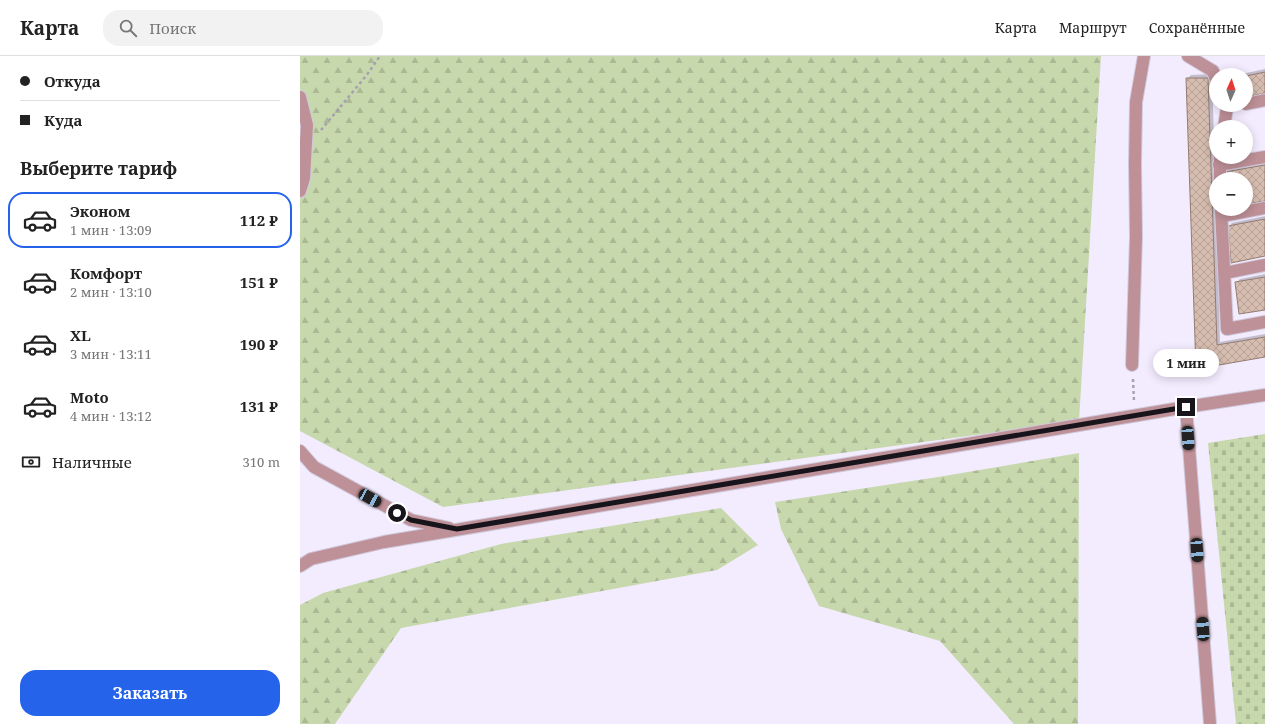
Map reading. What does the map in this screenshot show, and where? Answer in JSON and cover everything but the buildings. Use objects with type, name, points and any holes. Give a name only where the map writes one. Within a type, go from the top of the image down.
[{"type":"street","points":[[1132,365],[1136,237],[1136,102],[1144,56]]},
{"type":"street","points":[[1188,56],[1209,69]]},
{"type":"street","points":[[300,97],[307,124],[304,178],[300,191]]},
{"type":"street","points":[[1253,103],[1265,100]]},
{"type":"street","points":[[1253,157],[1265,156]]},
{"type":"street","points":[[1253,209],[1265,208]]},
{"type":"street","points":[[1222,216],[1228,329],[1265,322]]},
{"type":"street","points":[[1225,273],[1265,265]]},
{"type":"street","points":[[300,566],[311,559],[384,542],[457,529],[1135,415],[1265,395]]},
{"type":"street","points":[[1186,407],[1210,724]]},
{"type":"street","points":[[300,451],[314,468],[411,520],[457,529]]},
{"type":"path","points":[[321,130],[366,76],[380,56]]},
{"type":"path","points":[[1132,365],[1135,415]]},
{"type":"green space","points":[[300,56],[1101,56],[1079,421],[443,507],[300,431]]},
{"type":"green space","points":[[1265,434],[1265,724],[1236,724],[1208,443]]},
{"type":"green space","points":[[1079,453],[1078,724],[1014,724],[940,641],[819,606],[781,529],[775,502],[938,477]]},
{"type":"green space","points":[[721,508],[758,545],[717,570],[401,628],[335,724],[300,724],[300,605],[323,593],[501,544]]},
{"type":"route","points":[[397,513],[411,520],[457,529],[1186,407]]}]
